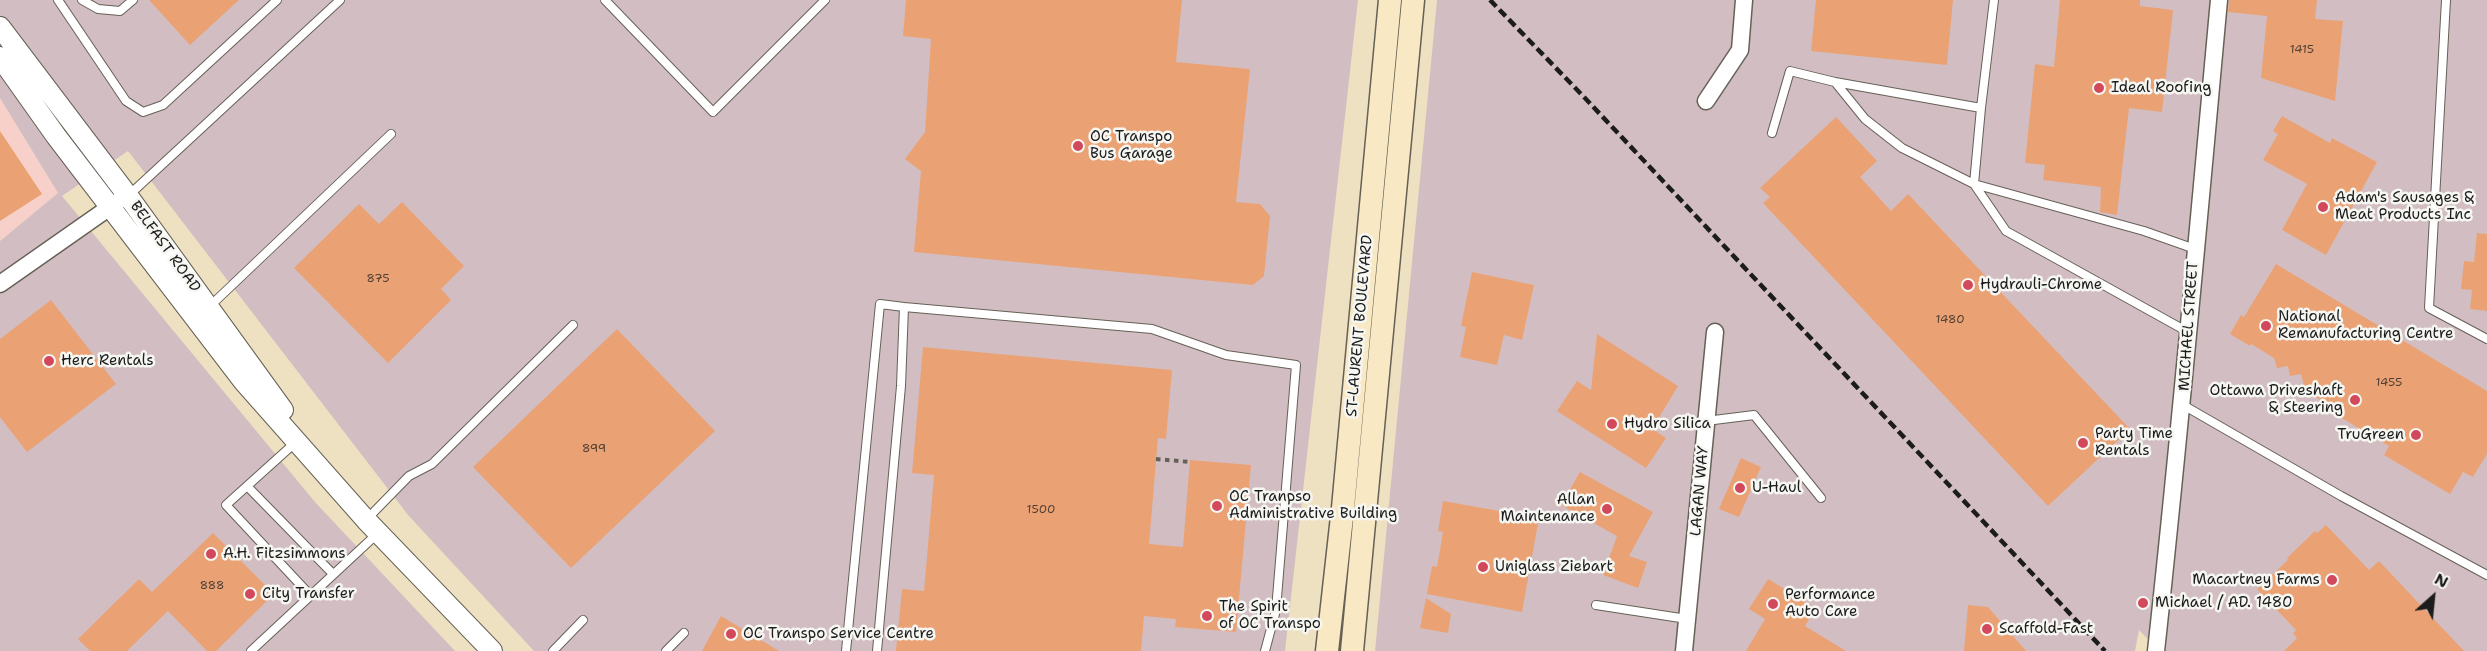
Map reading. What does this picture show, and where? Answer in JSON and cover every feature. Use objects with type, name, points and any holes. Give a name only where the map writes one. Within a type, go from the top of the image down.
[{"type":"main road","name":"ST-LAURENT BOULEVARD","points":[[1327,651],[1344,496],[1390,1]]},
{"type":"main road","name":"ST-LAURENT BOULEVARD","points":[[1352,651],[1412,11]]},
{"type":"street","points":[[1706,101],[1740,50],[1744,0]]},
{"type":"street","name":"MICHAEL STREET","points":[[2156,651],[2183,405],[2195,249],[2219,0]]},
{"type":"street","name":"BELFAST ROAD","points":[[0,27],[128,196],[244,382],[372,526],[492,651]]},
{"type":"street","name":"BELFAST ROAD","points":[[0,57],[110,207],[202,313],[326,472]]},
{"type":"street","points":[[0,284],[128,196]]},
{"type":"street","name":"LAGAN WAY","points":[[1684,651],[1715,332]]},
{"type":"lane","points":[[58,0],[126,101],[143,112],[163,105],[278,0]]},
{"type":"lane","points":[[82,0],[98,9],[120,11],[133,0]]},
{"type":"lane","points":[[128,196],[340,0]]},
{"type":"lane","points":[[605,0],[713,112],[825,0]]},
{"type":"lane","points":[[1994,0],[1974,183],[2006,231],[2188,332]]},
{"type":"lane","points":[[2446,0],[2429,308],[2487,339]]},
{"type":"lane","points":[[1772,133],[1790,71],[1834,82],[1981,108]]},
{"type":"lane","points":[[1834,82],[1865,119],[1902,148],[1974,183],[2144,231],[2195,249]]},
{"type":"lane","points":[[202,313],[391,134]]},
{"type":"lane","points":[[846,651],[880,304],[1152,329],[1226,355],[1296,365],[1276,610],[1265,651]]},
{"type":"lane","points":[[877,651],[900,398],[904,307]]},
{"type":"lane","points":[[251,651],[333,574],[409,476],[432,464],[573,325]]},
{"type":"lane","points":[[2183,405],[2342,496],[2487,575]]},
{"type":"lane","points":[[1706,421],[1754,415],[1821,498]]},
{"type":"lane","points":[[297,440],[226,505],[310,595]]},
{"type":"lane","points":[[247,486],[333,574]]},
{"type":"lane","points":[[1596,605],[1687,618]]},
{"type":"lane","points":[[554,651],[583,620]]},
{"type":"lane","points":[[666,651],[684,633]]},
{"type":"path","points":[[1156,459],[1190,462]]},
{"type":"shaded area","points":[[0,0],[1358,0],[1285,651],[534,651],[408,515],[128,151],[62,196],[315,502],[455,651],[0,651],[0,241],[58,193],[0,98]]},
{"type":"shaded area","points":[[1437,0],[2487,0],[2487,651],[2159,651],[2139,630],[2135,651],[1375,651]]},
{"type":"shaded area","points":[[0,98],[58,193],[0,241]]},
{"type":"building","points":[[149,0],[239,0],[190,45]]},
{"type":"building","name":"OC Transpo Bus Garage","points":[[906,0],[1182,0],[1176,62],[1250,69],[1236,202],[1260,204],[1270,216],[1264,276],[1253,285],[914,252],[921,171],[905,159],[925,132],[931,39],[903,36]]},
{"type":"building","points":[[1816,0],[1953,0],[1947,65],[1811,51]]},
{"type":"building","name":"Ideal Roofing","points":[[2060,0],[2140,0],[2140,6],[2173,10],[2162,112],[2129,108],[2117,215],[2100,212],[2101,187],[2043,180],[2045,165],[2025,163],[2035,64],[2054,67]]},
{"type":"building","points":[[2229,0],[2317,0],[2315,19],[2343,21],[2335,101],[2261,78],[2267,16],[2228,12]]},
{"type":"building","name":"Adam's Sausages & Meat Products Inc","points":[[2282,116],[2330,143],[2332,138],[2377,162],[2326,255],[2282,230],[2307,184],[2263,160],[2278,134],[2273,131]]},
{"type":"building","points":[[1836,117],[1877,161],[1860,177],[1891,211],[1908,194],[2130,429],[2048,506],[1763,203],[1770,197],[1760,188]]},
{"type":"building","points":[[0,131],[42,194],[0,221]]},
{"type":"building","points":[[402,202],[464,266],[441,289],[451,300],[388,363],[294,268],[359,204],[379,224]]},
{"type":"building","points":[[2477,233],[2487,234],[2487,311],[2470,309],[2472,290],[2461,289],[2464,261],[2474,262]]},
{"type":"building","points":[[2276,264],[2487,391],[2487,454],[2473,477],[2463,472],[2450,494],[2384,455],[2389,446],[2318,404],[2320,400],[2305,390],[2301,374],[2290,376],[2288,366],[2277,368],[2274,358],[2230,334],[2241,315],[2244,317]]},
{"type":"building","points":[[1472,272],[1534,285],[1522,340],[1504,335],[1497,365],[1460,357],[1466,327],[1461,326]]},
{"type":"building","name":"Herc Rentals","points":[[51,300],[116,384],[27,452],[0,417],[0,339]]},
{"type":"building","points":[[617,329],[715,431],[571,568],[473,467]]},
{"type":"building","points":[[1597,334],[1678,386],[1652,429],[1666,438],[1646,468],[1557,411],[1577,381],[1591,390]]},
{"type":"building","points":[[923,347],[1172,370],[1166,439],[1158,438],[1149,544],[1183,547],[1190,460],[1251,465],[1236,632],[1175,627],[1176,619],[1144,616],[1141,651],[896,651],[902,589],[924,591],[934,475],[912,473]]},
{"type":"building","name":"U-Haul","points":[[1741,458],[1761,467],[1739,517],[1719,509]]},
{"type":"building","name":"Allan Maintenance","points":[[1580,472],[1653,512],[1629,556],[1647,562],[1638,588],[1603,575],[1617,536],[1561,505]]},
{"type":"building","name":"Uniglass Ziebart","points":[[1443,501],[1539,518],[1522,612],[1427,594],[1432,566],[1437,567],[1443,532],[1438,531]]},
{"type":"building","name":"Macartney Farms","points":[[2326,525],[2369,570],[2379,561],[2464,651],[2284,651],[2297,638],[2293,633],[2296,630],[2257,589],[2315,531],[2317,533]]},
{"type":"building","points":[[213,533],[274,594],[216,651],[207,651],[168,611],[127,651],[90,651],[78,639],[139,579],[152,592]]},
{"type":"building","points":[[1768,579],[1816,608],[1805,626],[1846,651],[1746,651],[1765,619],[1749,609]]},
{"type":"building","points":[[1426,598],[1451,614],[1448,633],[1420,628]]},
{"type":"building","name":"Scaffold-Fast","points":[[1968,605],[1988,607],[2026,651],[1964,651]]},
{"type":"building","name":"OC Transpo Service Centre","points":[[721,616],[779,651],[702,651]]},
{"type":"railway","points":[[1490,0],[2105,651]]},
{"type":"place","name":"Ideal Roofing","points":[[2099,88]]},
{"type":"place","name":"OC Transpo Bus Garage","points":[[1078,146]]},
{"type":"place","name":"Adam's Sausages & Meat Products Inc","points":[[2323,207]]},
{"type":"place","name":"Hydrauli-Chrome","points":[[1968,285]]},
{"type":"place","name":"National Remanufacturing Centre","points":[[2266,326]]},
{"type":"place","name":"Herc Rentals","points":[[49,361]]},
{"type":"place","name":"Ottawa Driveshaft & Steering","points":[[2355,400]]},
{"type":"place","name":"Hydro Silica","points":[[1612,424]]},
{"type":"place","name":"TruGreen","points":[[2416,435]]},
{"type":"place","name":"Party Time Rentals","points":[[2083,443]]},
{"type":"place","name":"U-Haul","points":[[1740,488]]},
{"type":"place","name":"OC Tranpso Administrative Building","points":[[1217,506]]},
{"type":"place","name":"Allan Maintenance","points":[[1607,509]]},
{"type":"place","name":"A.H. Fitzsimmons","points":[[211,554]]},
{"type":"place","name":"Uniglass Ziebart","points":[[1483,567]]},
{"type":"place","name":"Macartney Farms","points":[[2332,580]]},
{"type":"place","name":"City Transfer","points":[[250,594]]},
{"type":"place","name":"Michael / AD. 1480","points":[[2143,603]]},
{"type":"place","name":"Performance Auto Care","points":[[1773,604]]},
{"type":"place","name":"The Spirit of OC Transpo","points":[[1207,616]]},
{"type":"place","name":"Scaffold-Fast","points":[[1987,629]]},
{"type":"place","name":"OC Transpo Service Centre","points":[[731,634]]}]
